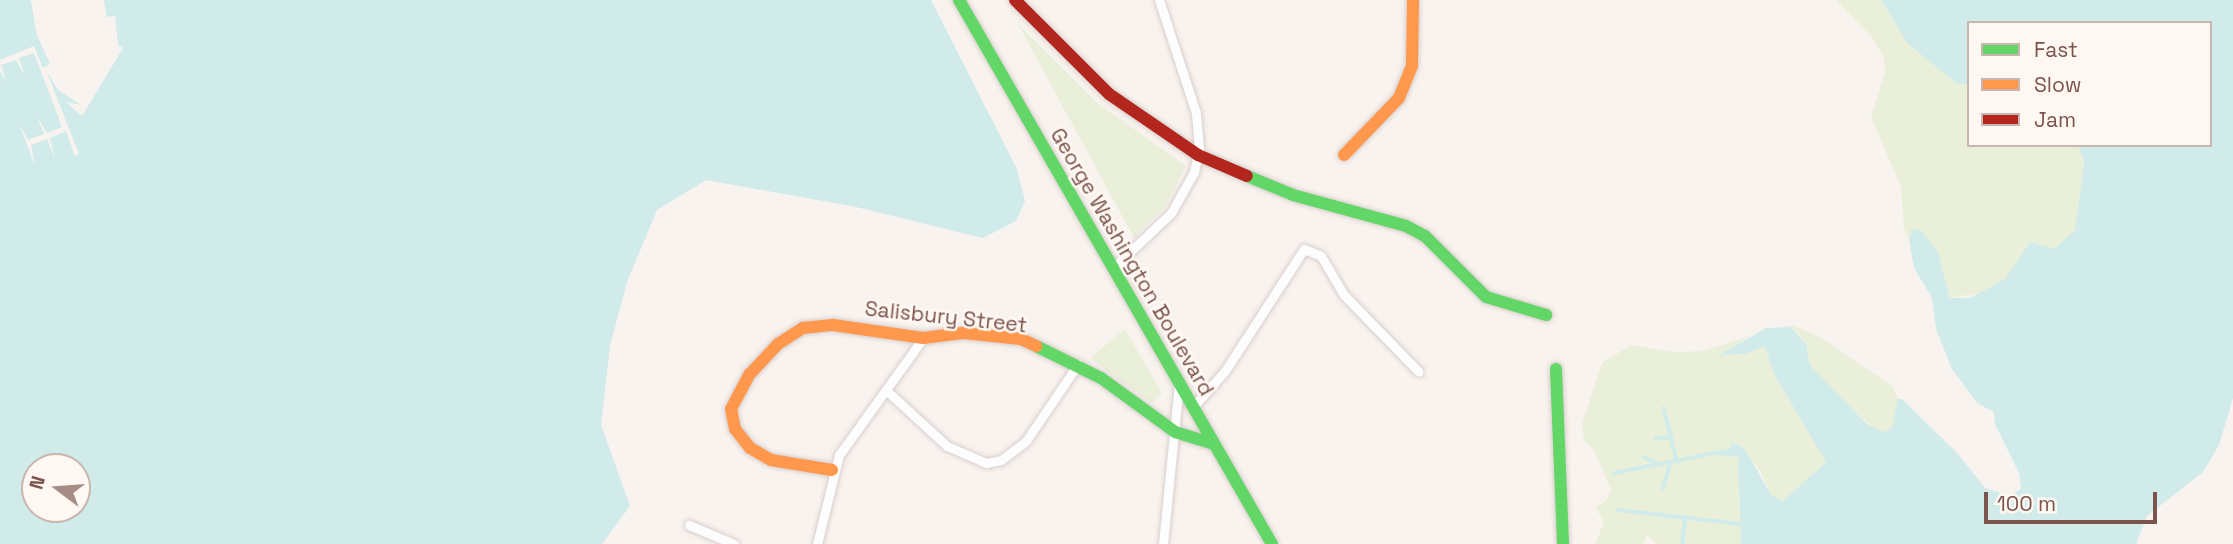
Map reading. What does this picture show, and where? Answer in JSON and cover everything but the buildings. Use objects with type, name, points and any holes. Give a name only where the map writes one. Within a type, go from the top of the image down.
[{"type":"street","name":"George Washington Boulevard","points":[[959,0],[1272,544]]},
{"type":"street","points":[[1015,0],[1109,94],[1198,155],[1293,195],[1380,218],[1425,236],[1486,298],[1546,315]]},
{"type":"street","points":[[1114,267],[1171,213],[1183,196],[1198,155],[1196,113],[1159,0]]},
{"type":"street","points":[[1344,155],[1399,98],[1412,66],[1413,3]]},
{"type":"street","points":[[1193,407],[1225,370],[1304,249],[1321,256],[1344,295],[1419,372]]},
{"type":"street","name":"Salisbury Street","points":[[832,470],[771,460],[750,448],[736,429],[731,409],[737,393],[778,344],[803,328],[832,325],[923,338],[963,333],[1021,339],[1078,364],[1175,432],[1214,444]]},
{"type":"street","points":[[817,544],[832,470],[853,431],[887,391],[923,338]]},
{"type":"street","points":[[887,391],[947,446],[986,463],[1001,460],[1026,440],[1078,364]]},
{"type":"street","points":[[1556,369],[1563,544]]},
{"type":"street","points":[[1163,544],[1179,383]]},
{"type":"street","points":[[689,526],[734,544]]},
{"type":"green space","points":[[1836,0],[1881,0],[1907,43],[1956,83],[1967,84],[1967,147],[2079,147],[2084,163],[2075,229],[2067,240],[2050,250],[2030,242],[2005,279],[1989,291],[1950,298],[1935,250],[1912,230],[1909,239],[1904,228],[1901,187],[1871,117],[1885,72],[1884,58],[1872,37]]},
{"type":"green space","points":[[1018,24],[1095,101],[1186,166],[1165,207],[1134,238]]},
{"type":"green space","points":[[1793,325],[1822,338],[1892,386],[1898,399],[1892,428],[1883,432],[1873,428],[1844,401],[1810,365],[1806,343],[1792,327],[1785,327]]},
{"type":"green space","points":[[1125,329],[1162,393],[1151,403],[1090,358]]},
{"type":"green space","points":[[1751,335],[1720,355],[1745,354],[1765,346],[1774,374],[1826,462],[1783,501],[1771,495],[1760,470],[1736,442],[1730,449],[1716,451],[1716,455],[1738,457],[1741,544],[1657,544],[1647,535],[1643,544],[1595,544],[1604,522],[1595,507],[1606,501],[1611,490],[1594,450],[1584,441],[1582,424],[1602,363],[1631,345],[1672,352],[1704,351]]},
{"type":"water","points":[[0,0],[31,0],[37,35],[57,77],[78,91],[110,41],[104,0],[931,0],[1017,169],[1025,201],[1016,221],[983,238],[856,207],[706,180],[657,210],[627,282],[610,346],[601,425],[630,506],[602,544],[0,544]]},
{"type":"water","points":[[1881,0],[2233,0],[2233,398],[2219,445],[2203,472],[2147,516],[2136,544],[1741,544],[1738,457],[1715,455],[1715,451],[1730,449],[1733,442],[1745,449],[1771,495],[1783,501],[1826,462],[1774,374],[1765,346],[1745,354],[1719,355],[1766,328],[1791,327],[1806,344],[1810,365],[1867,424],[1883,432],[1892,428],[1898,399],[1902,399],[1958,454],[1985,488],[2010,496],[2021,489],[2019,473],[1995,424],[1994,412],[1977,403],[1952,369],[1936,329],[1932,298],[1914,268],[1909,239],[1912,230],[1920,229],[1938,252],[1950,298],[1970,298],[2005,279],[2030,242],[2054,249],[2075,230],[2084,163],[2079,147],[2212,147],[2212,21],[1967,21],[1967,84],[1957,84],[1907,43]]},
{"type":"pier","points":[[31,0],[60,75],[77,86],[106,40],[100,0],[106,17],[115,16],[118,45],[123,48],[82,116],[66,102],[81,105],[58,90],[46,70],[79,154],[75,156],[66,131],[50,138],[55,159],[47,139],[31,145],[35,166],[19,123],[28,140],[44,134],[37,116],[47,133],[62,127],[34,53],[19,58],[25,76],[16,60],[1,65],[7,83],[0,71],[0,60],[34,46],[43,68],[50,64],[37,35]]},
{"type":"waterway","points":[[1664,408],[1677,461]]},
{"type":"waterway","points":[[1656,438],[1671,438]]},
{"type":"waterway","points":[[1614,473],[1715,453]]},
{"type":"waterway","points":[[1644,457],[1658,464]]},
{"type":"waterway","points":[[1663,489],[1670,463]]},
{"type":"waterway","points":[[1618,510],[1740,524]]},
{"type":"waterway","points":[[1682,544],[1685,518]]},
{"type":"traffic: fast","points":[[959,0],[1272,544]]},
{"type":"traffic: fast","points":[[1247,176],[1293,195],[1406,226],[1425,236],[1486,297],[1546,315]]},
{"type":"traffic: fast","points":[[1036,346],[1101,378],[1175,432],[1214,444]]},
{"type":"traffic: fast","points":[[1556,369],[1563,544]]},
{"type":"traffic: slow","points":[[1344,155],[1399,98],[1412,66],[1413,0]]},
{"type":"traffic: slow","points":[[832,470],[771,460],[750,448],[735,429],[731,409],[750,374],[778,344],[803,328],[833,325],[923,338],[963,333],[1021,339],[1036,346]]},
{"type":"traffic: jam","points":[[1015,0],[1109,94],[1198,155],[1247,176]]}]
